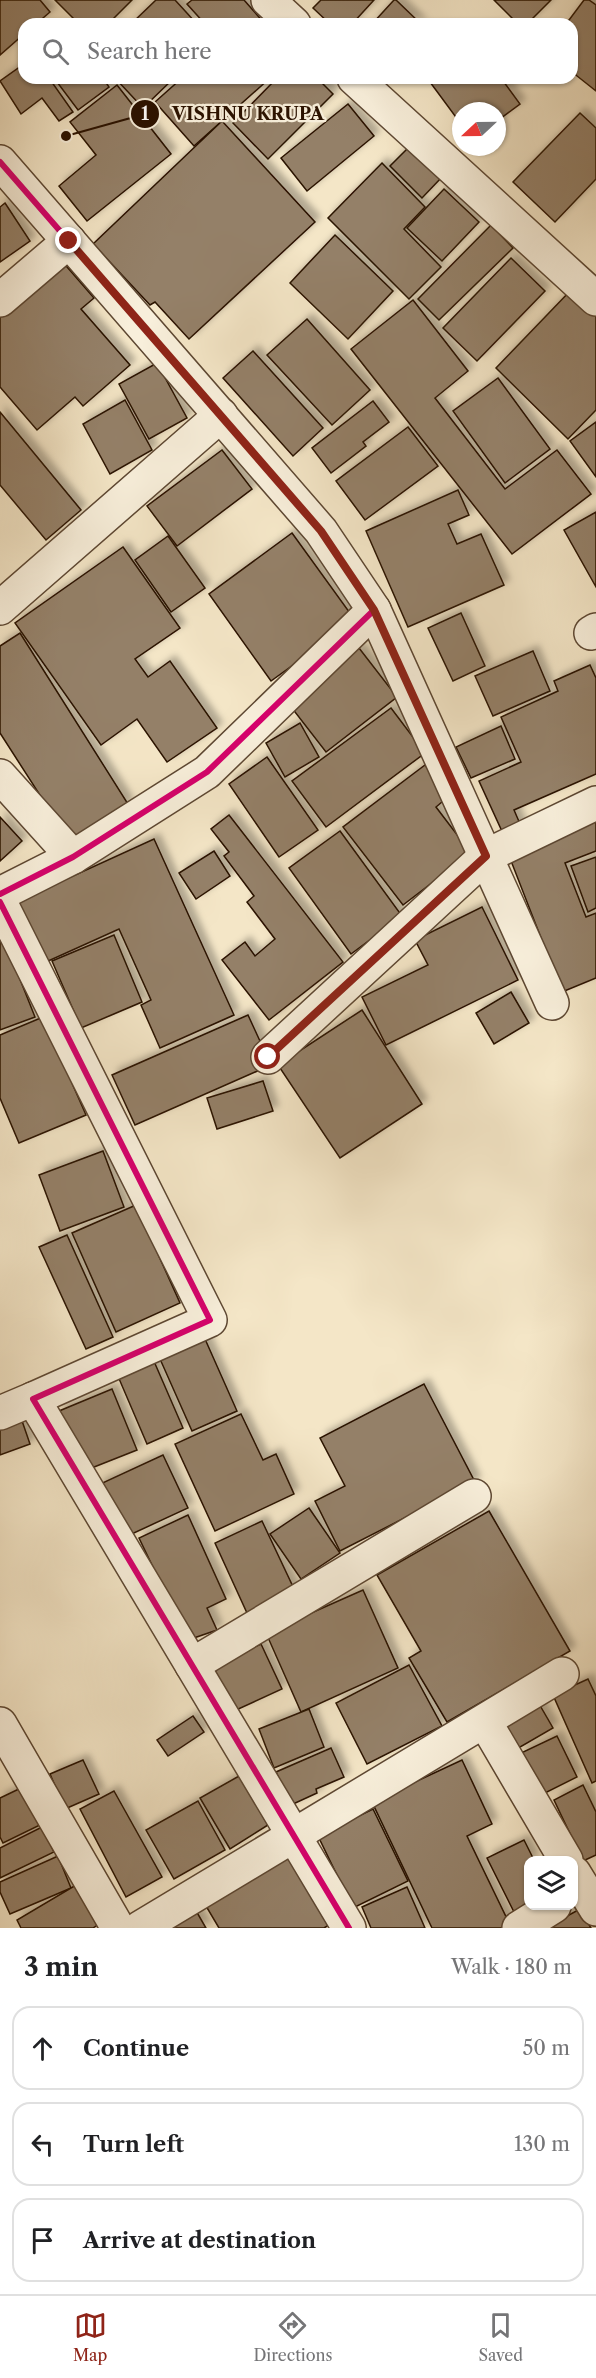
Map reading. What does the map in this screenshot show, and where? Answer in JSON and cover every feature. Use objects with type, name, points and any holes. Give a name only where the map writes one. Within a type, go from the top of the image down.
[{"type":"street","points":[[268,0],[288,18]]},
{"type":"street","points":[[361,84],[596,298]]},
{"type":"street","points":[[0,162],[321,531],[374,610],[552,1003]]},
{"type":"street","points":[[0,300],[69,241]]},
{"type":"street","points":[[0,608],[221,415]]},
{"type":"street","points":[[0,894],[73,857],[207,772],[374,610]]},
{"type":"street","points":[[0,776],[73,857]]},
{"type":"street","points":[[268,1057],[486,856],[596,803]]},
{"type":"street","points":[[0,902],[210,1320],[0,1413]]},
{"type":"street","points":[[33,1399],[349,1928]]},
{"type":"street","points":[[192,1665],[474,1496]]},
{"type":"street","points":[[140,1928],[562,1674]]},
{"type":"street","points":[[485,1722],[581,1884]]},
{"type":"street","points":[[0,1724],[118,1928]]},
{"type":"street","points":[[519,1928],[546,1910]]},
{"type":"building","points":[[0,0],[40,0],[50,12],[43,18],[18,18],[18,39],[0,55]]},
{"type":"building","points":[[55,0],[132,0],[114,18],[73,18]]},
{"type":"building","points":[[156,0],[175,0],[192,18],[137,18]]},
{"type":"building","points":[[192,0],[244,0],[260,18],[200,18],[187,4]]},
{"type":"building","points":[[321,0],[374,0],[358,18],[324,18],[313,8]]},
{"type":"building","points":[[396,0],[415,18],[378,18]]},
{"type":"building","points":[[494,0],[551,0],[533,18],[512,18]]},
{"type":"building","points":[[584,0],[589,0],[596,5],[596,91],[578,77],[578,18],[570,18]]},
{"type":"building","points":[[18,68],[18,84],[53,84],[73,112],[59,121],[42,98],[21,114],[0,81]]},
{"type":"building","points":[[58,84],[107,84],[109,87],[78,110]]},
{"type":"building","points":[[121,84],[168,84],[143,108]]},
{"type":"building","points":[[175,84],[263,84],[194,146],[155,102]]},
{"type":"building","points":[[271,84],[323,84],[333,94],[268,159],[233,123]]},
{"type":"building","points":[[431,84],[505,84],[520,104],[506,114],[506,102],[452,102],[452,112]]},
{"type":"building","points":[[117,85],[171,154],[87,221],[59,186],[96,155],[70,122]]},
{"type":"building","points":[[348,104],[374,136],[307,191],[281,158]]},
{"type":"building","points":[[580,113],[596,128],[596,179],[555,222],[513,182]]},
{"type":"building","points":[[222,121],[315,222],[189,339],[155,302],[150,305],[93,244]]},
{"type":"building","points":[[409,147],[441,178],[422,198],[390,166]]},
{"type":"building","points":[[382,163],[425,207],[404,229],[441,267],[409,299],[328,218]]},
{"type":"building","points":[[444,189],[479,222],[442,261],[407,228]]},
{"type":"building","points":[[5,203],[30,241],[0,262],[0,207]]},
{"type":"building","points":[[491,225],[513,248],[439,320],[418,299]]},
{"type":"building","points":[[335,235],[393,291],[348,339],[290,283]]},
{"type":"building","points":[[511,258],[545,291],[477,361],[443,328]]},
{"type":"building","points":[[61,260],[94,298],[81,309],[130,365],[83,406],[75,397],[37,430],[0,387],[0,314]]},
{"type":"building","points":[[571,290],[596,314],[596,410],[568,439],[496,368]]},
{"type":"building","points":[[413,300],[468,371],[435,398],[505,489],[557,450],[591,494],[512,554],[351,349]]},
{"type":"building","points":[[307,319],[370,390],[332,425],[267,355]]},
{"type":"building","points":[[253,351],[323,428],[293,456],[223,378]]},
{"type":"building","points":[[157,363],[187,418],[149,439],[119,384]]},
{"type":"building","points":[[498,378],[550,449],[505,483],[453,411]]},
{"type":"building","points":[[125,400],[152,450],[110,474],[83,424]]},
{"type":"building","points":[[373,401],[389,422],[363,442],[366,446],[331,473],[312,448]]},
{"type":"building","points":[[0,412],[81,510],[46,540],[0,485]]},
{"type":"building","points":[[596,422],[596,477],[570,441]]},
{"type":"building","points":[[408,427],[438,466],[365,520],[336,481]]},
{"type":"building","points":[[222,450],[252,489],[177,546],[147,506]]},
{"type":"building","points":[[458,490],[469,515],[448,524],[457,544],[481,534],[504,585],[408,627],[366,531]]},
{"type":"building","points":[[596,512],[596,587],[564,530]]},
{"type":"building","points":[[292,533],[355,620],[271,681],[209,594]]},
{"type":"building","points":[[168,536],[205,588],[171,612],[135,560]]},
{"type":"building","points":[[123,547],[180,628],[135,659],[148,677],[170,661],[217,728],[167,762],[137,719],[101,745],[15,623]]},
{"type":"building","points":[[461,613],[485,666],[453,681],[428,628]]},
{"type":"building","points":[[20,633],[128,804],[70,842],[0,733],[0,646]]},
{"type":"building","points":[[359,648],[397,697],[326,752],[288,703]]},
{"type":"building","points":[[533,651],[550,691],[493,716],[475,676]]},
{"type":"building","points":[[590,665],[596,678],[596,774],[514,810],[524,833],[506,840],[479,781],[521,762],[501,717],[558,691],[554,681]]},
{"type":"building","points":[[391,708],[425,753],[326,827],[292,781]]},
{"type":"building","points":[[300,723],[319,757],[285,777],[266,743]]},
{"type":"building","points":[[501,726],[515,759],[471,778],[456,747]]},
{"type":"building","points":[[267,757],[318,830],[279,857],[229,784]]},
{"type":"building","points":[[425,765],[449,796],[436,807],[471,853],[403,905],[343,827]]},
{"type":"building","points":[[596,813],[596,851],[565,863],[586,917],[596,913],[596,978],[562,992],[506,848]]},
{"type":"building","points":[[229,815],[343,962],[269,1020],[222,960],[245,942],[255,956],[275,939],[247,902],[254,896],[224,856],[229,852],[211,829]]},
{"type":"building","points":[[0,817],[22,841],[0,861]]},
{"type":"building","points":[[340,831],[402,916],[351,954],[289,868]]},
{"type":"building","points":[[154,839],[234,1015],[160,1048],[141,1005],[151,1000],[119,929],[46,962],[18,901]]},
{"type":"building","points":[[214,851],[230,876],[196,899],[179,873]]},
{"type":"building","points":[[596,857],[596,908],[588,912],[571,866]]},
{"type":"building","points":[[482,907],[518,980],[386,1045],[362,997],[428,965],[415,940]]},
{"type":"building","points":[[114,935],[142,1002],[81,1028],[52,961]]},
{"type":"building","points":[[4,939],[35,1017],[0,1030],[0,940]]},
{"type":"building","points":[[511,992],[529,1023],[494,1044],[476,1013]]},
{"type":"building","points":[[362,1010],[422,1104],[340,1158],[278,1065]]},
{"type":"building","points":[[248,1015],[271,1065],[135,1125],[112,1075]]},
{"type":"building","points":[[43,1017],[86,1115],[19,1143],[0,1098],[0,1035]]},
{"type":"building","points":[[263,1081],[273,1111],[217,1129],[207,1098]]},
{"type":"building","points":[[103,1151],[124,1207],[60,1231],[39,1175]]},
{"type":"building","points":[[136,1205],[180,1303],[116,1332],[72,1233]]},
{"type":"building","points":[[67,1235],[113,1337],[86,1349],[39,1247]]},
{"type":"building","points":[[205,1339],[237,1411],[192,1431],[160,1359]]},
{"type":"building","points":[[153,1359],[183,1428],[147,1444],[117,1374]]},
{"type":"building","points":[[424,1384],[475,1482],[340,1551],[315,1501],[345,1486],[320,1438]]},
{"type":"building","points":[[112,1389],[137,1450],[84,1471],[59,1411]]},
{"type":"building","points":[[241,1414],[263,1460],[276,1454],[294,1494],[215,1531],[175,1444]]},
{"type":"building","points":[[20,1415],[30,1444],[0,1455],[0,1422]]},
{"type":"building","points":[[163,1455],[188,1508],[123,1538],[98,1485]]},
{"type":"building","points":[[309,1508],[340,1553],[301,1579],[270,1534]]},
{"type":"building","points":[[489,1511],[570,1651],[447,1722],[409,1658],[421,1651],[377,1575]]},
{"type":"building","points":[[188,1515],[226,1599],[207,1608],[217,1630],[188,1640],[139,1538]]},
{"type":"building","points":[[262,1521],[295,1591],[247,1613],[215,1543]]},
{"type":"building","points":[[363,1590],[398,1668],[301,1712],[266,1633]]},
{"type":"building","points":[[261,1644],[282,1689],[234,1711],[213,1666]]},
{"type":"building","points":[[409,1665],[442,1726],[367,1764],[336,1703]]},
{"type":"building","points":[[588,1679],[596,1696],[596,1781],[592,1783],[553,1695]]},
{"type":"building","points":[[538,1702],[553,1728],[515,1750],[500,1724]]},
{"type":"building","points":[[309,1709],[324,1747],[274,1768],[259,1729]]},
{"type":"building","points":[[193,1716],[204,1732],[168,1756],[157,1740]]},
{"type":"building","points":[[557,1736],[577,1777],[541,1795],[521,1753]]},
{"type":"building","points":[[331,1748],[344,1777],[316,1789],[317,1793],[291,1805],[276,1772]]},
{"type":"building","points":[[83,1760],[99,1794],[65,1809],[50,1774]]},
{"type":"building","points":[[462,1760],[492,1824],[467,1836],[510,1925],[504,1928],[432,1928],[372,1802]]},
{"type":"building","points":[[239,1776],[268,1825],[230,1849],[200,1798]]},
{"type":"building","points":[[583,1785],[596,1812],[596,1855],[583,1861],[554,1800]]},
{"type":"building","points":[[23,1787],[42,1824],[3,1843],[0,1837],[0,1798]]},
{"type":"building","points":[[114,1791],[162,1877],[126,1897],[80,1809]]},
{"type":"building","points":[[198,1801],[225,1850],[174,1879],[146,1830]]},
{"type":"building","points":[[373,1809],[408,1881],[353,1908],[318,1836]]},
{"type":"building","points":[[42,1827],[54,1852],[0,1878],[0,1848]]},
{"type":"building","points":[[524,1840],[532,1856],[524,1856],[524,1908],[515,1914],[487,1858]]},
{"type":"building","points":[[285,1852],[329,1925],[324,1928],[219,1928],[203,1901]]},
{"type":"building","points":[[58,1856],[71,1888],[10,1914],[0,1892],[0,1882]]},
{"type":"building","points":[[76,1885],[99,1924],[93,1928],[21,1928],[17,1920]]},
{"type":"building","points":[[407,1887],[425,1928],[371,1928],[362,1907]]},
{"type":"building","points":[[195,1909],[206,1928],[161,1928]]},
{"type":"building","points":[[580,1909],[591,1928],[545,1928]]},
{"type":"cycle path","points":[[0,162],[321,531],[374,610],[207,772],[73,857],[0,894]]},
{"type":"cycle path","points":[[0,902],[210,1320],[33,1399],[349,1928]]},
{"type":"place","name":"VISHNU KRUPA","points":[[66,136]]},
{"type":"route","points":[[69,241],[321,531],[374,610],[486,856],[268,1057]]}]
